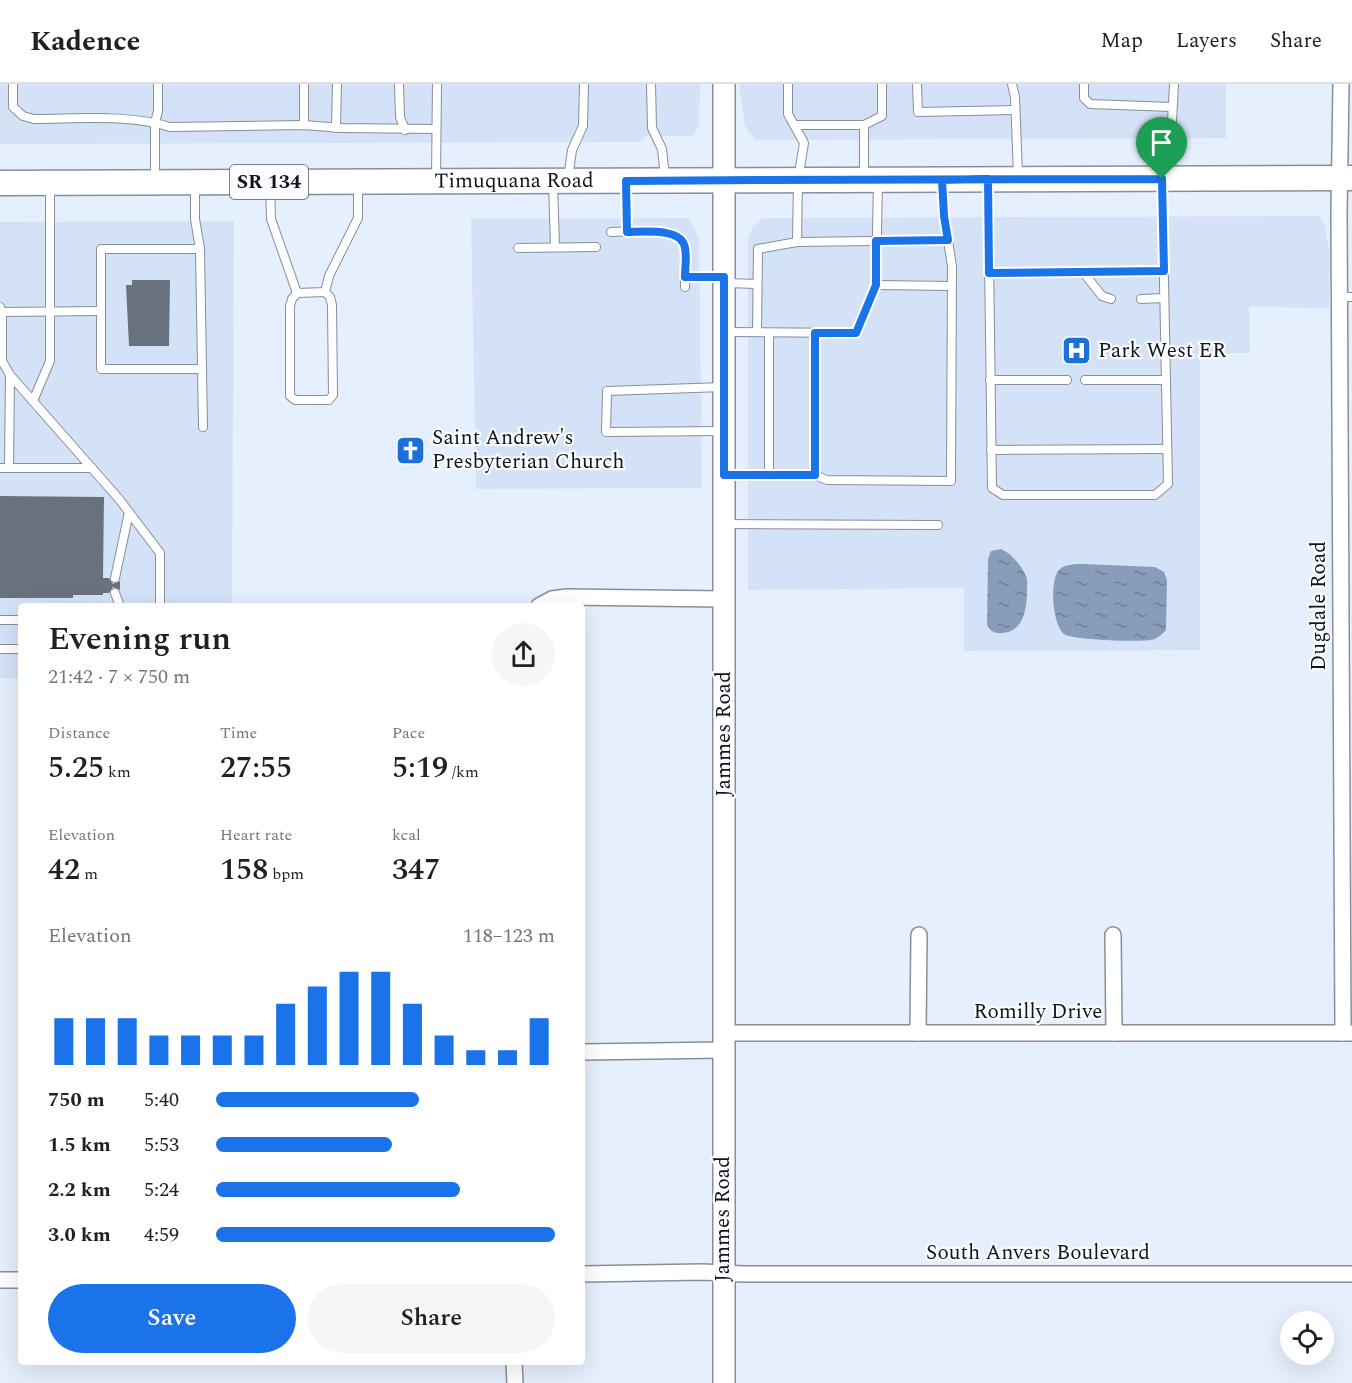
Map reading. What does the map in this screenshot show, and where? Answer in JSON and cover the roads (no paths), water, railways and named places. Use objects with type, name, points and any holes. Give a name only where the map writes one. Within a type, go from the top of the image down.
[{"type":"main road","name":"Timuquana Road","points":[[0,183],[1345,178]]},
{"type":"street","name":"Jammes Road","points":[[724,84],[724,1383]]},
{"type":"street","name":"Dugdale Road","points":[[1341,84],[1345,178],[1342,242],[1346,297],[1347,1033]]},
{"type":"street","points":[[545,603],[552,599],[567,597],[724,599]]},
{"type":"street","points":[[918,1033],[919,935]]},
{"type":"street","points":[[1113,935],[1114,1033]]},
{"type":"street","name":"Romilly Drive","points":[[585,1052],[723,1042],[918,1033],[1347,1033]]},
{"type":"street","name":"South Anvers Boulevard","points":[[585,1274],[1352,1274]]},
{"type":"street","points":[[0,1281],[18,1280]]},
{"type":"street","points":[[514,1365],[514,1383]]},
{"type":"lane","points":[[13,84],[14,107],[22,116],[34,119],[131,120],[170,127],[304,125],[336,128],[436,129]]},
{"type":"lane","points":[[155,183],[155,123],[158,111],[158,84]]},
{"type":"lane","points":[[304,84],[304,125]]},
{"type":"lane","points":[[336,128],[337,84]]},
{"type":"lane","points":[[399,84],[400,117],[405,130]]},
{"type":"lane","points":[[436,182],[437,84]]},
{"type":"lane","points":[[555,247],[560,181],[584,126],[584,84]]},
{"type":"lane","points":[[651,84],[652,128],[662,149],[666,181]]},
{"type":"lane","points":[[788,84],[788,114],[804,143],[798,180],[797,243]]},
{"type":"lane","points":[[796,125],[864,125],[882,116],[882,84]]},
{"type":"lane","points":[[917,84],[918,112],[1015,110]]},
{"type":"lane","points":[[1012,84],[1018,179]]},
{"type":"lane","points":[[1084,84],[1084,98],[1090,104],[1172,107]]},
{"type":"lane","points":[[988,179],[992,488],[1003,495],[1155,495],[1167,484],[1164,271],[1166,179],[1174,84]]},
{"type":"lane","points":[[724,332],[856,333],[876,285],[876,241],[864,125]]},
{"type":"lane","points":[[724,475],[815,475],[828,480],[951,481],[952,266],[944,216],[942,180]]},
{"type":"lane","points":[[626,181],[627,232]]},
{"type":"lane","points":[[195,182],[195,219],[200,249],[203,427]]},
{"type":"lane","points":[[270,182],[271,219],[297,293]]},
{"type":"lane","points":[[326,292],[297,293],[292,299],[290,306],[290,396],[295,400],[329,400],[333,395],[332,304],[326,292],[329,276],[358,218],[358,182]]},
{"type":"lane","points":[[33,401],[50,361],[50,183]]},
{"type":"lane","points":[[611,232],[666,232],[675,235],[683,241],[685,248],[685,286]]},
{"type":"lane","points":[[757,332],[758,249],[797,243],[948,240]]},
{"type":"lane","points":[[518,248],[596,247]]},
{"type":"lane","points":[[200,249],[101,249],[101,369],[202,369]]},
{"type":"lane","points":[[989,273],[1164,271]]},
{"type":"lane","points":[[1083,272],[1102,296],[1111,299]]},
{"type":"lane","points":[[685,277],[757,284]]},
{"type":"lane","points":[[876,285],[951,286]]},
{"type":"lane","points":[[1141,299],[1164,298]]},
{"type":"lane","points":[[101,311],[1,310],[3,361],[10,375],[92,468],[160,553],[160,603]]},
{"type":"lane","points":[[769,333],[769,476]]},
{"type":"lane","points":[[815,333],[815,475]]},
{"type":"lane","points":[[10,375],[4,468],[92,468]]},
{"type":"lane","points":[[990,380],[1067,380]]},
{"type":"lane","points":[[1085,380],[1165,380]]},
{"type":"lane","points":[[724,387],[607,391],[606,432],[724,431]]},
{"type":"lane","points":[[991,450],[1167,449]]},
{"type":"lane","points":[[115,578],[129,512]]},
{"type":"lane","points":[[724,524],[938,525]]},
{"type":"lane","points":[[115,593],[119,603]]},
{"type":"lane","points":[[0,620],[18,620]]},
{"type":"lane","points":[[0,649],[18,649]]},
{"type":"water","points":[[1001,549],[1019,564],[1026,576],[1027,597],[1020,624],[1009,632],[999,633],[993,632],[987,625],[988,559],[991,551]]},
{"type":"water","points":[[1082,564],[1155,567],[1164,572],[1167,580],[1166,630],[1155,639],[1138,641],[1093,639],[1064,634],[1057,621],[1053,601],[1054,582],[1062,567]]},
{"type":"place","name":"Park West ER","points":[[1077,351]]},
{"type":"place","name":"Saint Andrew's Presbyterian Church","points":[[411,450]]}]
